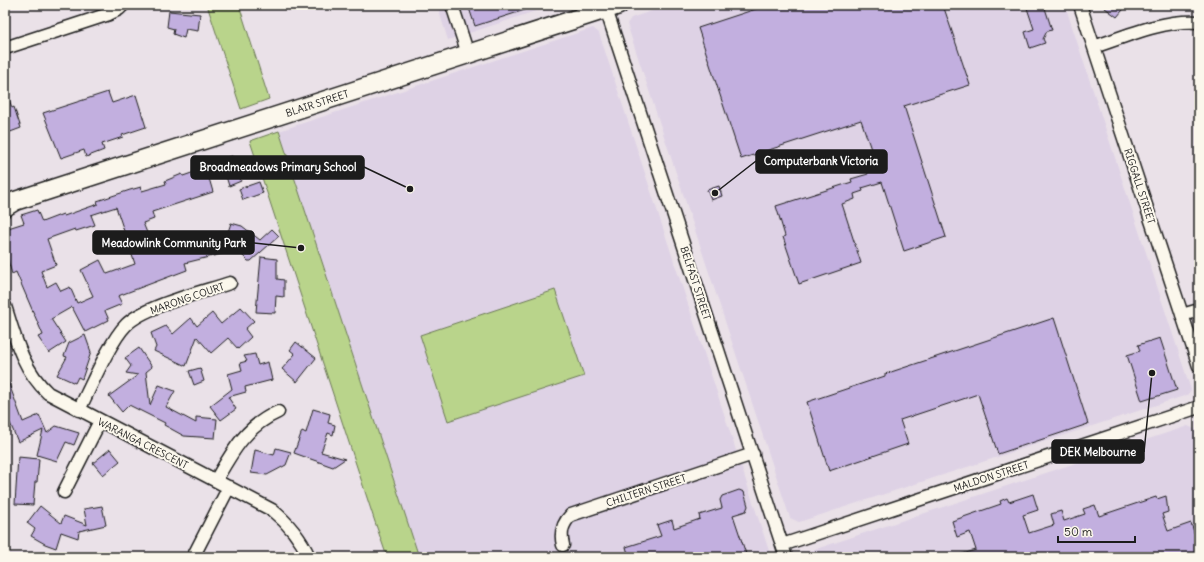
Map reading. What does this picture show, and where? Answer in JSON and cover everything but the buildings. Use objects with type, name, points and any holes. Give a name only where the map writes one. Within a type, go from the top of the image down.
[{"type":"street","points":[[5,48],[109,14],[120,9],[123,5]]},
{"type":"street","points":[[452,5],[468,54]]},
{"type":"street","name":"RIGGALL STREET","points":[[1080,5],[1199,366]]},
{"type":"street","name":"BLAIR STREET","points":[[8,204],[613,7]]},
{"type":"street","name":"BELFAST STREET","points":[[613,7],[786,557]]},
{"type":"street","points":[[1094,48],[1170,23],[1184,21],[1199,22]]},
{"type":"street","name":"MARONG COURT","points":[[79,410],[111,349],[127,324],[149,310],[230,283]]},
{"type":"street","name":"WARANGA CRESCENT","points":[[5,306],[22,356],[30,374],[48,393],[260,503],[281,518],[299,537],[309,557]]},
{"type":"street","points":[[1182,315],[1199,310]]},
{"type":"street","name":"MALDON STREET","points":[[782,545],[1199,407]]},
{"type":"street","points":[[216,480],[233,450],[250,429],[267,417],[278,412]]},
{"type":"street","points":[[64,492],[100,421]]},
{"type":"street","name":"CHILTERN STREET","points":[[564,545],[562,533],[563,526],[572,515],[753,454]]},
{"type":"street","points":[[193,557],[229,487]]},
{"type":"shaded area","points":[[437,5],[554,5],[448,40]]},
{"type":"shaded area","points":[[669,5],[1065,5],[1191,390],[1187,395],[799,522],[790,518],[627,24],[631,18]]},
{"type":"shaded area","points":[[593,28],[599,33],[771,557],[419,557],[279,131]]},
{"type":"shaded area","points":[[1188,426],[1199,431],[1199,557],[792,557]]},
{"type":"green space","points":[[207,5],[239,5],[269,99],[241,109]]},
{"type":"green space","points":[[279,131],[419,557],[387,557],[375,522],[250,141]]},
{"type":"green space","points":[[555,290],[584,376],[448,421],[420,335]]},
{"type":"place","name":"Broadmeadows Primary School","points":[[410,189]]},
{"type":"place","name":"Computerbank Victoria","points":[[715,193]]},
{"type":"place","name":"Meadowlink Community Park","points":[[301,248]]},
{"type":"place","name":"DEK Melbourne","points":[[1152,373]]}]
